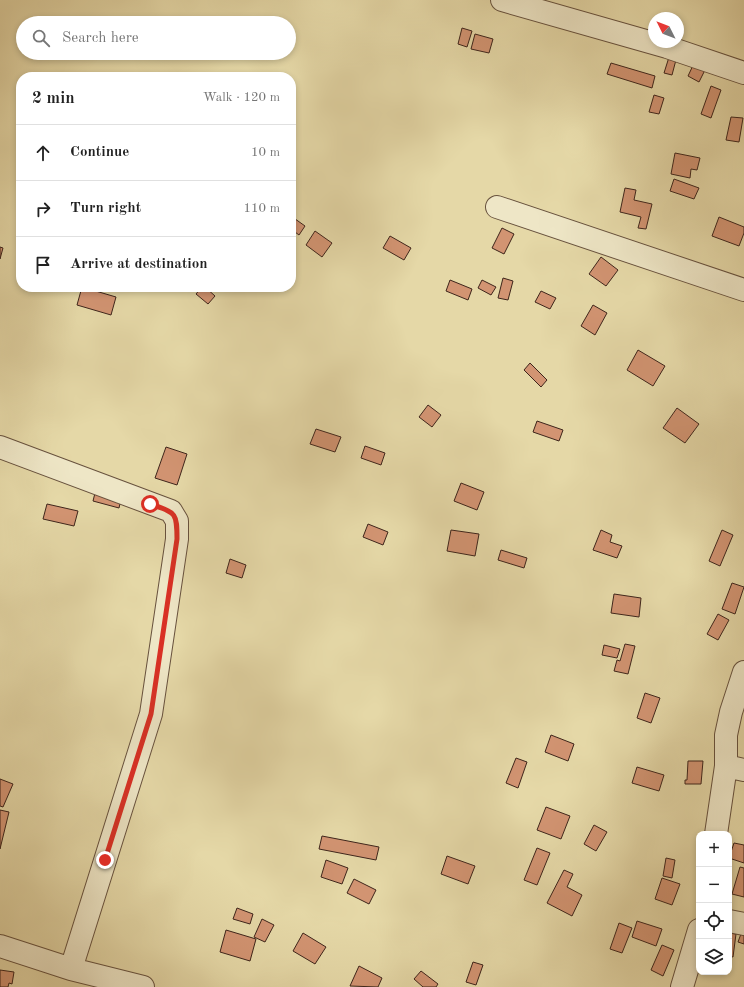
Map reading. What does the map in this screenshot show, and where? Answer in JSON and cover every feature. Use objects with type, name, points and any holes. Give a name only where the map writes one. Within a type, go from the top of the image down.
[{"type":"street","points":[[502,0],[667,47],[744,73]]},
{"type":"street","points":[[497,207],[744,290]]},
{"type":"street","points":[[0,447],[171,511],[177,521],[177,539],[151,714],[72,969]]},
{"type":"street","points":[[717,831],[735,768],[726,735],[731,712],[744,672]]},
{"type":"street","points":[[732,922],[744,924]]},
{"type":"street","points":[[682,987],[696,939]]},
{"type":"street","points":[[0,946],[72,969],[143,987]]},
{"type":"building","points":[[462,28],[472,31],[467,47],[458,44]]},
{"type":"building","points":[[475,34],[493,39],[489,53],[471,49]]},
{"type":"building","points":[[670,54],[677,56],[672,75],[664,73]]},
{"type":"building","points":[[696,59],[708,64],[699,82],[688,76]]},
{"type":"building","points":[[611,63],[655,76],[652,88],[607,74]]},
{"type":"building","points":[[711,86],[721,90],[711,118],[701,114]]},
{"type":"building","points":[[654,95],[664,98],[659,114],[649,112]]},
{"type":"building","points":[[731,117],[743,118],[739,142],[726,140]]},
{"type":"building","points":[[675,153],[700,158],[697,170],[691,169],[690,178],[671,174]]},
{"type":"building","points":[[674,179],[699,188],[694,199],[670,191]]},
{"type":"building","points":[[625,188],[636,190],[634,200],[652,204],[646,229],[638,228],[641,217],[620,212]]},
{"type":"building","points":[[719,217],[744,227],[744,233],[739,246],[712,236]]},
{"type":"building","points":[[296,220],[305,226],[299,235],[296,233]]},
{"type":"building","points":[[502,228],[514,234],[504,254],[492,248]]},
{"type":"building","points":[[315,231],[332,243],[322,257],[306,245]]},
{"type":"building","points":[[390,236],[411,248],[404,260],[383,248]]},
{"type":"building","points":[[0,247],[3,248],[0,259]]},
{"type":"building","points":[[601,257],[618,270],[606,286],[589,274]]},
{"type":"building","points":[[503,278],[513,281],[508,300],[498,298]]},
{"type":"building","points":[[450,280],[472,289],[468,300],[446,291]]},
{"type":"building","points":[[482,280],[496,287],[491,295],[478,288]]},
{"type":"building","points":[[541,291],[556,298],[550,309],[535,302]]},
{"type":"building","points":[[81,292],[99,292],[116,297],[111,315],[77,305]]},
{"type":"building","points":[[198,292],[211,292],[215,296],[208,304],[196,294]]},
{"type":"building","points":[[593,305],[607,313],[595,335],[581,326]]},
{"type":"building","points":[[638,350],[665,366],[653,386],[627,370]]},
{"type":"building","points":[[530,363],[547,380],[541,387],[524,370]]},
{"type":"building","points":[[428,405],[441,415],[432,427],[419,417]]},
{"type":"building","points":[[677,408],[699,424],[685,443],[663,428]]},
{"type":"building","points":[[537,421],[563,430],[559,441],[533,432]]},
{"type":"building","points":[[316,429],[341,437],[335,452],[310,444]]},
{"type":"building","points":[[365,446],[385,453],[381,465],[361,458]]},
{"type":"building","points":[[166,447],[187,454],[177,485],[155,478]]},
{"type":"building","points":[[461,483],[484,492],[477,510],[454,501]]},
{"type":"building","points":[[96,489],[122,495],[119,508],[93,501]]},
{"type":"building","points":[[47,504],[78,511],[74,526],[43,519]]},
{"type":"building","points":[[368,524],[388,532],[383,545],[363,537]]},
{"type":"building","points":[[451,530],[479,534],[475,556],[447,551]]},
{"type":"building","points":[[601,530],[612,535],[610,542],[622,546],[617,558],[593,550]]},
{"type":"building","points":[[722,530],[733,535],[720,566],[709,561]]},
{"type":"building","points":[[501,550],[527,558],[524,568],[498,560]]},
{"type":"building","points":[[230,559],[246,565],[242,578],[226,573]]},
{"type":"building","points":[[732,583],[744,587],[735,614],[722,609]]},
{"type":"building","points":[[614,594],[641,598],[639,617],[611,613]]},
{"type":"building","points":[[718,614],[729,620],[718,640],[707,634]]},
{"type":"building","points":[[625,644],[635,646],[628,674],[614,671],[617,660],[620,661]]},
{"type":"building","points":[[604,645],[620,649],[617,658],[602,655]]},
{"type":"building","points":[[645,693],[660,698],[651,723],[637,718]]},
{"type":"building","points":[[551,735],[574,744],[568,761],[545,752]]},
{"type":"building","points":[[516,758],[527,762],[518,788],[506,783]]},
{"type":"building","points":[[688,761],[703,761],[701,784],[685,784],[685,780],[687,780]]},
{"type":"building","points":[[637,767],[664,775],[659,791],[632,783]]},
{"type":"building","points":[[0,779],[13,784],[3,807],[0,806]]},
{"type":"building","points":[[546,807],[570,816],[561,839],[537,830]]},
{"type":"building","points":[[0,810],[9,812],[0,849]]},
{"type":"building","points":[[594,825],[607,832],[596,851],[584,844]]},
{"type":"building","points":[[322,836],[379,847],[376,860],[319,849]]},
{"type":"building","points":[[734,843],[744,845],[744,863],[732,859],[732,849]]},
{"type":"building","points":[[537,848],[550,853],[537,885],[524,880]]},
{"type":"building","points":[[447,856],[475,866],[468,884],[441,874]]},
{"type":"building","points":[[666,858],[675,860],[672,878],[663,876]]},
{"type":"building","points":[[326,860],[348,868],[342,884],[321,877]]},
{"type":"building","points":[[740,867],[744,868],[744,897],[732,894]]},
{"type":"building","points":[[564,870],[573,874],[567,887],[582,895],[572,916],[547,903]]},
{"type":"building","points":[[662,878],[680,884],[672,905],[655,899]]},
{"type":"building","points":[[354,879],[376,890],[369,904],[347,893]]},
{"type":"building","points":[[237,908],[253,914],[250,924],[233,919]]},
{"type":"building","points":[[262,919],[274,925],[265,942],[254,937]]},
{"type":"building","points":[[637,921],[662,929],[656,946],[632,937]]},
{"type":"building","points":[[619,923],[632,928],[622,953],[610,949]]},
{"type":"building","points":[[226,930],[256,939],[250,961],[220,952]]},
{"type":"building","points":[[742,931],[744,932],[744,944],[738,942]]},
{"type":"building","points":[[303,933],[326,947],[315,964],[293,951]]},
{"type":"building","points":[[732,933],[736,934],[732,957]]},
{"type":"building","points":[[662,945],[674,950],[663,976],[651,970]]},
{"type":"building","points":[[473,962],[483,965],[476,985],[466,982]]},
{"type":"building","points":[[359,966],[382,978],[378,987],[350,986]]},
{"type":"building","points":[[0,970],[14,972],[12,984],[9,983],[8,987],[0,987]]},
{"type":"building","points":[[421,971],[438,984],[436,987],[423,987],[414,979]]},
{"type":"route","points":[[105,860],[151,714],[177,539],[177,521],[171,511],[150,504]]}]
